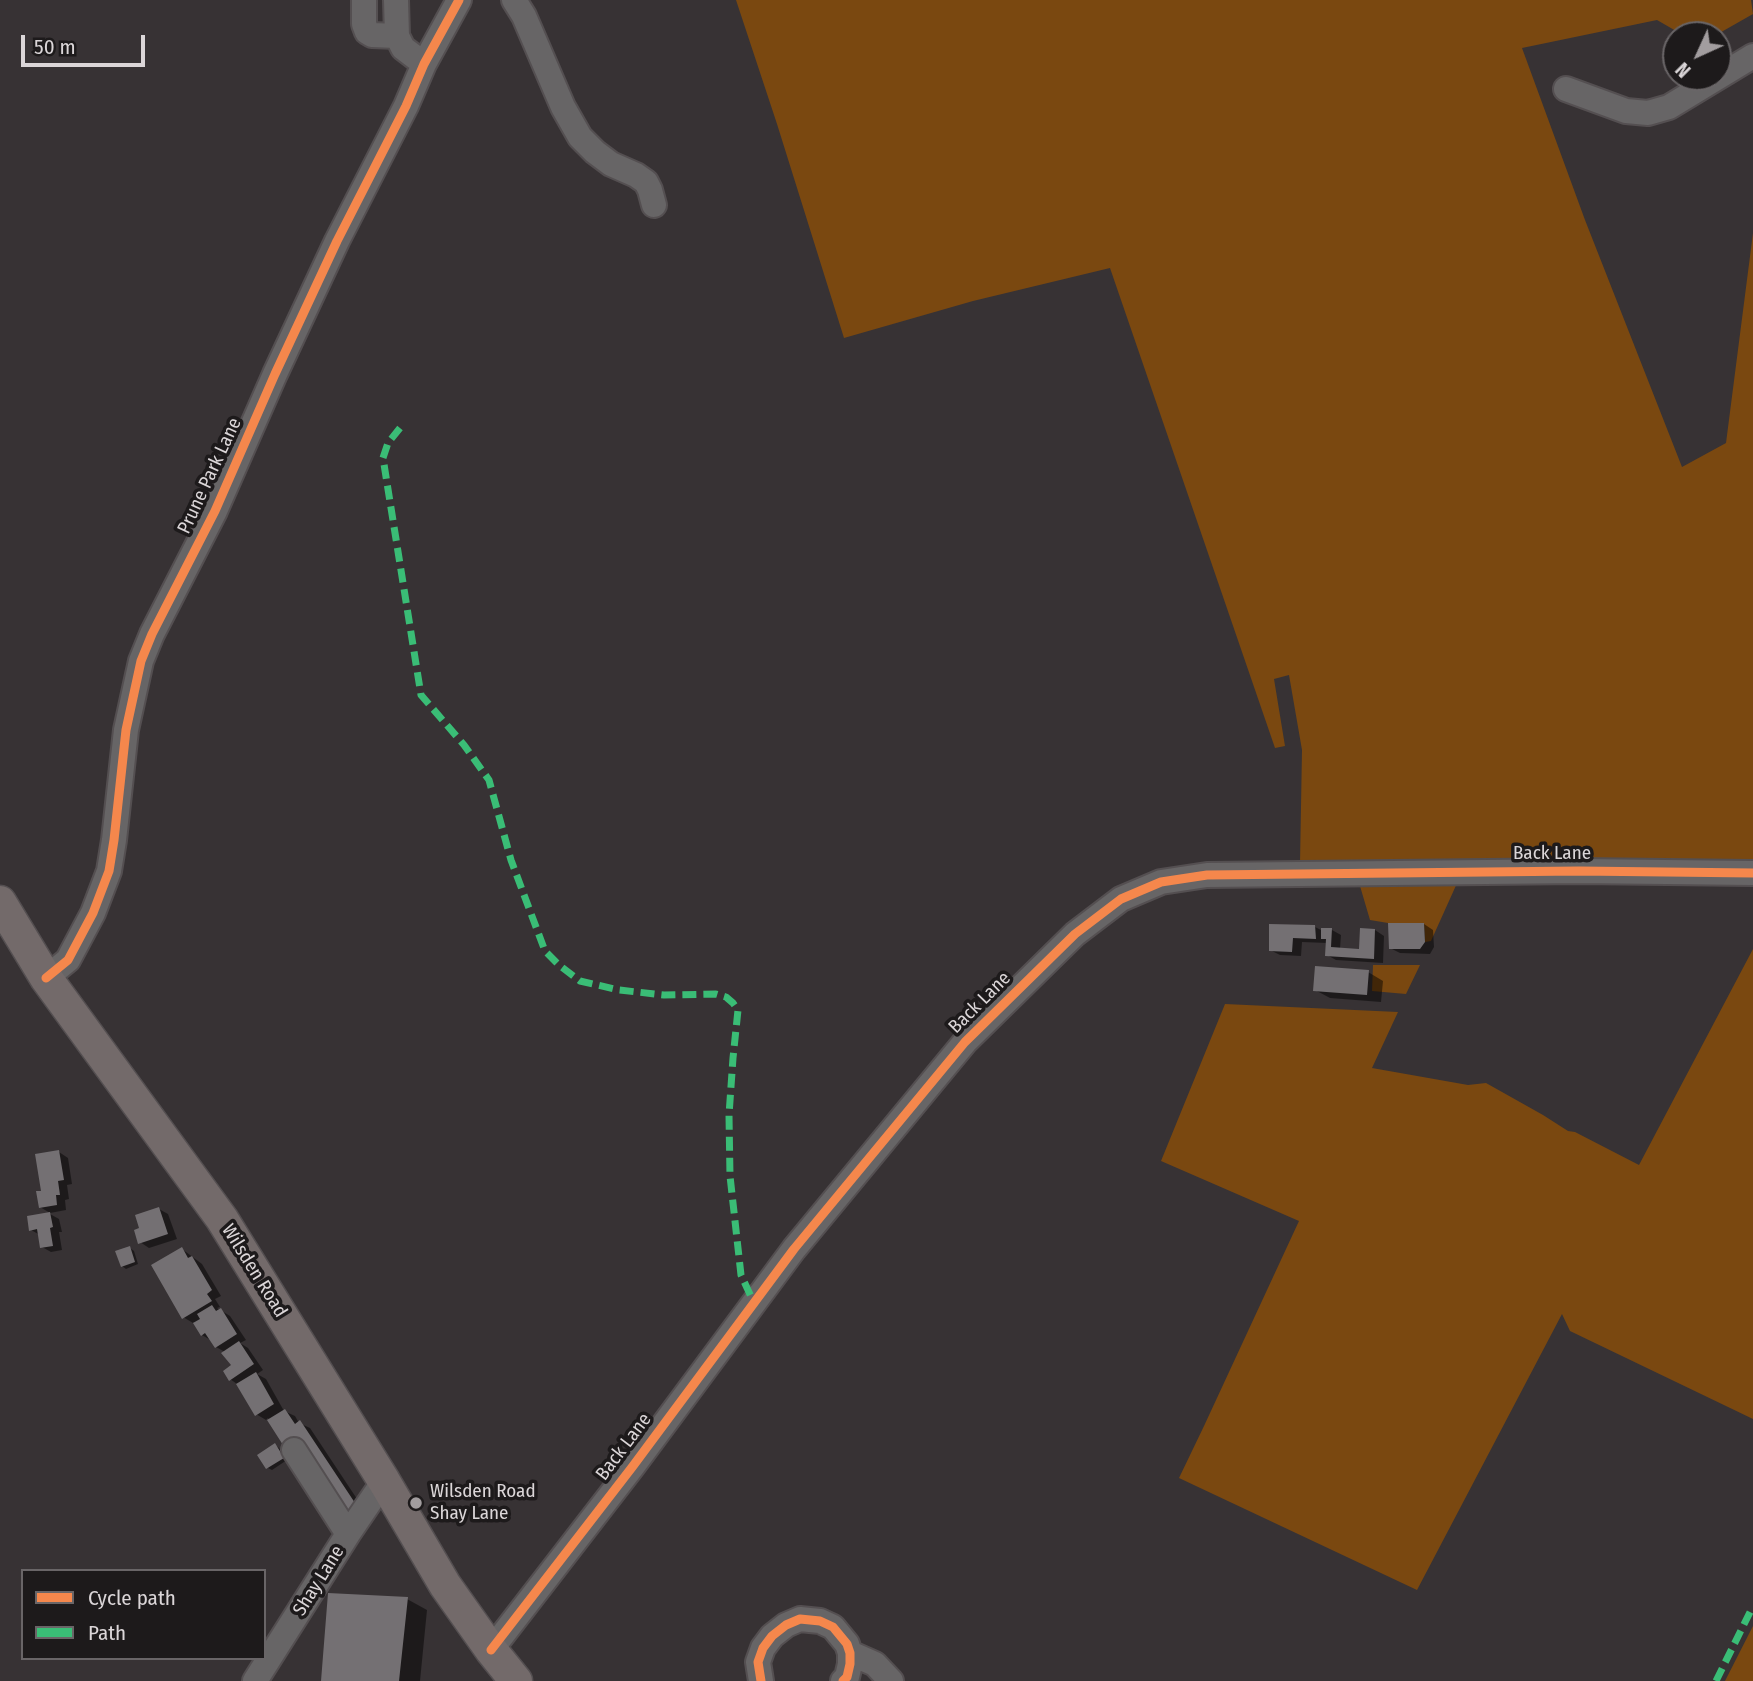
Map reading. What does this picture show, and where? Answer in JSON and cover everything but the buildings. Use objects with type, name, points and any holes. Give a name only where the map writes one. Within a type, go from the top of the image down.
[{"type":"main road","name":"Wilsden Road","points":[[0,902],[46,978],[222,1219],[445,1585],[516,1681]]},
{"type":"street","points":[[364,0],[364,24],[367,32],[372,35],[397,36]]},
{"type":"street","points":[[396,0],[397,36],[403,48],[424,64]]},
{"type":"street","name":"Prune Park Lane","points":[[46,978],[68,960],[93,913],[109,871],[125,730],[141,661],[152,634],[215,511],[337,241],[406,106],[424,64],[459,0]]},
{"type":"street","points":[[513,0],[524,16],[563,107],[580,136],[603,158],[646,182],[654,205]]},
{"type":"street","points":[[1566,89],[1626,111],[1648,113],[1669,107],[1753,56]]},
{"type":"street","name":"Back Lane","points":[[491,1650],[633,1466],[794,1249],[965,1042],[1075,934],[1121,899],[1161,882],[1207,875],[1579,871],[1753,873]]},
{"type":"street","points":[[294,1450],[348,1534]]},
{"type":"street","name":"Shay Lane","points":[[255,1681],[384,1481]]},
{"type":"street","points":[[761,1681],[758,1662],[763,1648],[772,1636],[786,1625],[800,1619],[820,1621],[833,1627],[847,1644],[850,1653],[843,1681]]},
{"type":"street","points":[[850,1653],[875,1664],[891,1681]]},
{"type":"shaded area","points":[[736,0],[1751,0],[1753,14],[1732,26],[1732,21],[1662,23],[1657,20],[1522,48],[1585,220],[1682,467],[1726,443],[1753,233],[1753,861],[1300,863],[1302,750],[1289,675],[1274,679],[1285,746],[1275,748],[1110,268],[973,301],[844,338]]},
{"type":"shaded area","points":[[1458,881],[1431,941],[1425,942],[1424,923],[1370,920],[1360,886],[1388,886]]},
{"type":"shaded area","points":[[1753,949],[1753,1419],[1570,1331],[1562,1314],[1417,1590],[1179,1478],[1299,1221],[1161,1161],[1225,1004],[1398,1012],[1372,1068],[1468,1085],[1486,1083],[1568,1131],[1575,1132],[1639,1165]]},
{"type":"shaded area","points":[[1373,965],[1420,965],[1406,994],[1372,991]]},
{"type":"shaded area","points":[[1753,1626],[1753,1681],[1725,1681]]},
{"type":"marked path","points":[[400,428],[388,443],[383,458],[421,695],[464,745],[489,780],[511,860],[545,951],[580,981],[619,990],[664,995],[716,994],[726,997],[738,1010],[729,1115],[730,1176],[741,1275],[754,1303]]},
{"type":"marked path","points":[[1716,1681],[1753,1606]]},
{"type":"cycle path","points":[[46,978],[68,960],[93,913],[109,871],[126,730],[141,661],[152,634],[215,511],[337,241],[406,106],[424,64],[459,0]]},
{"type":"cycle path","points":[[491,1650],[633,1466],[794,1249],[965,1042],[1075,934],[1121,899],[1161,882],[1207,875],[1579,871],[1753,873]]},
{"type":"cycle path","points":[[761,1681],[758,1662],[763,1648],[772,1636],[786,1625],[800,1619],[820,1621],[833,1627],[847,1644],[850,1664],[847,1677],[843,1681]]},
{"type":"place","name":"Wilsden Road Shay Lane","points":[[416,1503]]}]
